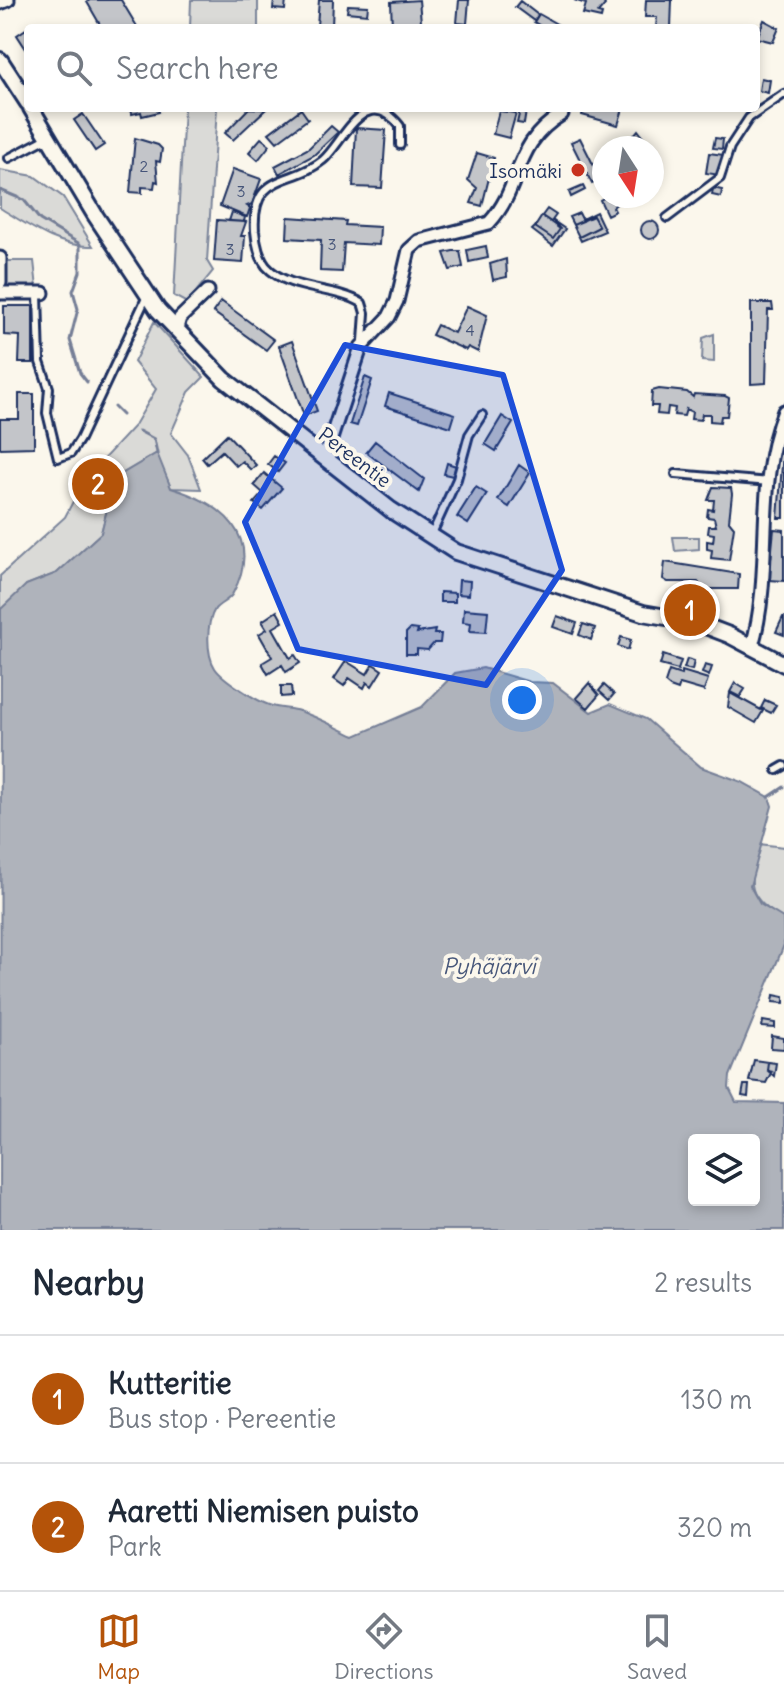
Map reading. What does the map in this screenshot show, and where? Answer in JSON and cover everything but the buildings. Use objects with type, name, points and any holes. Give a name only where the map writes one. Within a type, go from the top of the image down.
[{"type":"street","points":[[0,3],[8,0]]},
{"type":"street","name":"Pereentie","points":[[0,60],[24,98]]},
{"type":"street","name":"Pereentie","points":[[33,112],[147,296],[224,379],[430,538],[480,562],[643,613],[695,622],[752,646],[784,664]]},
{"type":"street","points":[[322,456],[327,451],[363,344],[389,317],[414,245],[489,223],[509,194],[525,147],[562,114]]},
{"type":"street","points":[[0,258],[0,283]]},
{"type":"street","points":[[177,328],[180,318],[208,291]]},
{"type":"street","points":[[0,293],[40,296]]},
{"type":"street","points":[[752,646],[761,595],[776,435],[784,411]]},
{"type":"lane","points":[[760,110],[784,94]]},
{"type":"lane","points":[[363,344],[365,313],[362,303],[293,283],[266,266],[257,240],[255,213],[265,189],[324,159],[352,120],[375,112],[385,113],[400,126],[400,145]]},
{"type":"lane","points":[[667,218],[720,178],[730,147],[749,118],[758,112]]},
{"type":"lane","points":[[9,158],[49,137]]},
{"type":"lane","points":[[40,296],[40,362],[49,388],[47,413],[58,458],[71,453],[147,296]]},
{"type":"lane","points":[[430,538],[457,479],[469,435],[482,415]]},
{"type":"lane","points":[[676,474],[770,482]]},
{"type":"highlighted area","points":[[345,345],[503,375],[562,570],[486,685],[298,649],[245,522]]},
{"type":"shaded area","points":[[191,0],[258,0],[258,24],[190,24]]},
{"type":"shaded area","points":[[184,112],[217,112],[207,261],[213,271],[187,303],[174,296]]},
{"type":"shaded area","points":[[0,170],[34,176],[63,197],[93,246],[80,246],[56,239],[0,208]]},
{"type":"shaded area","points":[[7,261],[34,261],[37,288],[7,289]]},
{"type":"shaded area","points":[[154,322],[204,377],[189,392],[171,433],[188,455],[201,489],[171,488],[156,454],[115,478],[101,533],[57,573],[26,585],[0,639],[0,576],[65,517],[84,480],[135,425],[156,389],[134,362]]},
{"type":"shaded area","points":[[714,334],[714,362],[702,361],[703,338]]},
{"type":"shaded area","points":[[673,537],[699,537],[699,549],[675,551]]},
{"type":"shaded area","points":[[759,844],[784,847],[784,920],[762,904],[753,889],[753,870]]},
{"type":"water","name":"Pyhäjärvi","points":[[157,453],[171,488],[206,503],[232,524],[240,538],[243,554],[241,572],[232,595],[212,615],[210,655],[215,668],[225,678],[264,703],[306,713],[355,736],[422,707],[455,673],[483,668],[530,682],[553,683],[591,712],[610,704],[646,719],[701,767],[742,782],[769,797],[772,806],[750,886],[760,904],[783,918],[784,945],[730,1076],[729,1088],[736,1102],[784,1103],[784,1230],[0,1230],[1,609],[26,585],[57,573],[101,533],[115,478]]},
{"type":"waterway","points":[[0,190],[24,200],[40,220],[80,244],[80,272],[73,291],[78,309],[70,340],[80,373],[87,382]]},
{"type":"waterway","points":[[114,407],[122,415]]},
{"type":"waterway","points":[[139,431],[154,439],[157,453]]},
{"type":"waterway","points":[[769,797],[784,787]]},
{"type":"place","name":"Isomäki","points":[[578,170]]},
{"type":"place","name":"Aaretti Niemisen puisto","points":[[98,484]]},
{"type":"place","name":"Kutteritie","points":[[690,610]]}]
